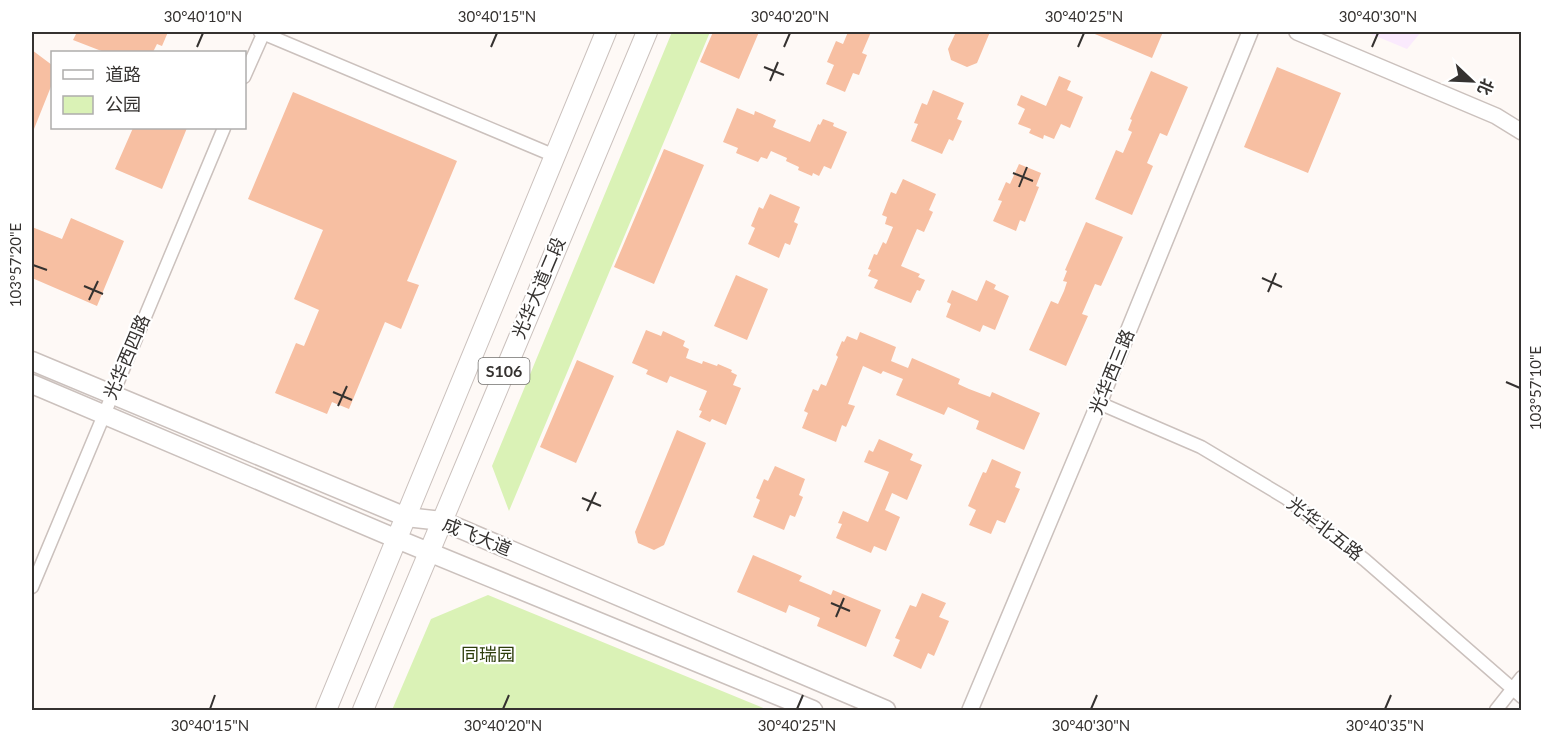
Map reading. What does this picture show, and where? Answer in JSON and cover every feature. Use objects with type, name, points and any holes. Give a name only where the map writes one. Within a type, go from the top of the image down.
[{"type":"main road","name":"光华大道二段","points":[[326,711],[606,32]]},
{"type":"main road","name":"光华大道二段","points":[[363,711],[646,32]]},
{"type":"main road","name":"成飞大道","points":[[32,361],[406,517],[442,521],[886,711]]},
{"type":"main road","name":"成飞大道","points":[[32,384],[397,539],[813,711]]},
{"type":"street","points":[[246,73],[262,32],[555,156]]},
{"type":"street","name":"光华西三路","points":[[970,711],[1099,403],[1250,32]]},
{"type":"street","points":[[1297,32],[1496,116],[1521,132]]},
{"type":"street","name":"光华西四路","points":[[32,587],[224,129]]},
{"type":"street","name":"光华北五路","points":[[1099,403],[1201,447],[1286,498],[1365,560],[1517,693]]},
{"type":"street","points":[[1496,711],[1517,693],[1521,677]]},
{"type":"shaded area","points":[[1366,32],[1421,32],[1407,49]]},
{"type":"green space","points":[[672,32],[710,32],[509,511],[492,466]]},
{"type":"green space","name":"同瑞园","points":[[488,595],[768,710],[392,710],[431,619]]},
{"type":"building","points":[[77,32],[168,32],[162,46],[157,44],[154,51],[101,51],[73,40]]},
{"type":"building","points":[[713,32],[759,32],[739,79],[700,62]]},
{"type":"building","points":[[848,32],[871,32],[862,53],[867,55],[859,75],[853,73],[845,92],[826,84],[834,65],[827,62],[836,41],[843,44]]},
{"type":"building","points":[[956,32],[990,32],[977,63],[967,67],[951,60],[948,49]]},
{"type":"building","points":[[1090,32],[1163,32],[1152,58]]},
{"type":"building","points":[[32,50],[51,64],[51,86],[32,134]]},
{"type":"building","points":[[1277,67],[1341,93],[1308,173],[1244,147]]},
{"type":"building","points":[[1151,71],[1188,87],[1167,136],[1160,133],[1147,163],[1153,166],[1132,215],[1095,199],[1116,150],[1123,153],[1132,132],[1128,130],[1132,120],[1130,119]]},
{"type":"building","points":[[1059,76],[1071,81],[1067,90],[1083,97],[1070,128],[1061,124],[1054,139],[1044,135],[1043,139],[1029,133],[1031,129],[1018,124],[1025,109],[1017,105],[1021,95],[1046,106]]},
{"type":"building","points":[[933,90],[964,103],[957,119],[962,121],[953,141],[949,139],[942,154],[911,141],[918,124],[914,123],[922,103],[927,105]]},
{"type":"building","points":[[293,92],[457,161],[407,281],[419,285],[401,329],[385,322],[349,409],[332,402],[327,414],[275,393],[296,343],[304,346],[319,310],[294,299],[323,230],[248,199]]},
{"type":"building","points":[[737,108],[754,115],[755,111],[776,120],[773,127],[810,142],[818,124],[820,125],[823,119],[847,132],[831,169],[824,166],[819,176],[813,173],[812,176],[798,170],[799,167],[786,161],[787,158],[771,151],[767,159],[761,157],[758,162],[736,153],[738,148],[723,142]]},
{"type":"building","points":[[133,129],[187,129],[162,189],[115,169]]},
{"type":"building","points":[[664,149],[704,165],[654,284],[614,267]]},
{"type":"building","points":[[1019,164],[1041,173],[1036,186],[1039,187],[1025,222],[1020,220],[1016,231],[993,221],[1002,201],[998,200],[1006,182],[1010,184]]},
{"type":"building","points":[[903,179],[936,194],[929,210],[933,212],[924,232],[917,229],[901,266],[920,274],[918,277],[925,280],[911,303],[874,288],[878,280],[868,276],[871,270],[868,269],[874,254],[877,255],[883,242],[886,244],[893,227],[885,224],[887,217],[882,215],[891,192],[896,194]]},
{"type":"building","points":[[770,194],[800,207],[794,222],[798,224],[790,245],[785,243],[779,258],[748,244],[755,228],[751,226],[759,207],[763,209]]},
{"type":"building","points":[[71,218],[124,241],[97,306],[32,278],[32,227],[62,239]]},
{"type":"building","points":[[1086,222],[1123,237],[1101,286],[1095,284],[1082,314],[1088,316],[1066,366],[1029,350],[1051,301],[1058,304],[1064,291],[1067,282],[1063,281],[1067,271],[1065,270]]},
{"type":"building","points":[[736,275],[768,289],[747,340],[714,326]]},
{"type":"building","points":[[986,280],[996,285],[994,289],[1009,296],[995,330],[983,325],[980,332],[946,317],[951,304],[947,302],[952,290],[977,301]]},
{"type":"building","points":[[646,330],[661,336],[663,331],[685,341],[683,346],[689,349],[686,358],[702,364],[703,361],[717,366],[718,364],[732,370],[731,372],[737,375],[733,385],[741,388],[726,425],[699,417],[702,411],[699,410],[707,391],[670,376],[667,383],[646,374],[648,370],[632,363]]},
{"type":"building","points":[[860,332],[896,347],[891,361],[908,368],[912,358],[960,379],[958,384],[969,389],[990,397],[992,392],[1040,413],[1024,450],[976,429],[979,421],[948,407],[944,415],[896,395],[903,379],[883,371],[881,374],[863,366],[848,404],[855,406],[846,427],[842,425],[836,442],[802,428],[808,413],[804,411],[813,389],[818,391],[821,384],[826,386],[842,341],[844,342],[847,336],[857,340]]},
{"type":"building","points":[[577,360],[614,376],[576,463],[540,447]]},
{"type":"building","points":[[677,430],[706,443],[664,545],[654,550],[638,543],[635,532]]},
{"type":"building","points":[[879,439],[913,454],[910,460],[922,465],[907,500],[892,493],[885,510],[900,517],[886,551],[874,546],[871,553],[836,538],[842,524],[838,523],[843,511],[868,522],[889,472],[864,462],[869,450],[873,452]]},
{"type":"building","points":[[992,459],[1021,472],[1015,487],[1020,489],[1005,523],[997,520],[991,534],[969,525],[976,510],[968,506],[983,472],[986,473]]},
{"type":"building","points":[[775,466],[805,479],[799,495],[803,497],[795,517],[790,515],[784,530],[753,517],[760,500],[756,498],[764,479],[768,481]]},
{"type":"building","points":[[753,555],[802,576],[799,581],[831,595],[833,590],[881,610],[866,647],[817,626],[820,618],[789,605],[786,613],[737,592]]},
{"type":"building","points":[[922,593],[946,603],[939,617],[949,621],[934,656],[928,653],[921,669],[893,656],[900,640],[895,638],[910,605],[916,607]]}]
